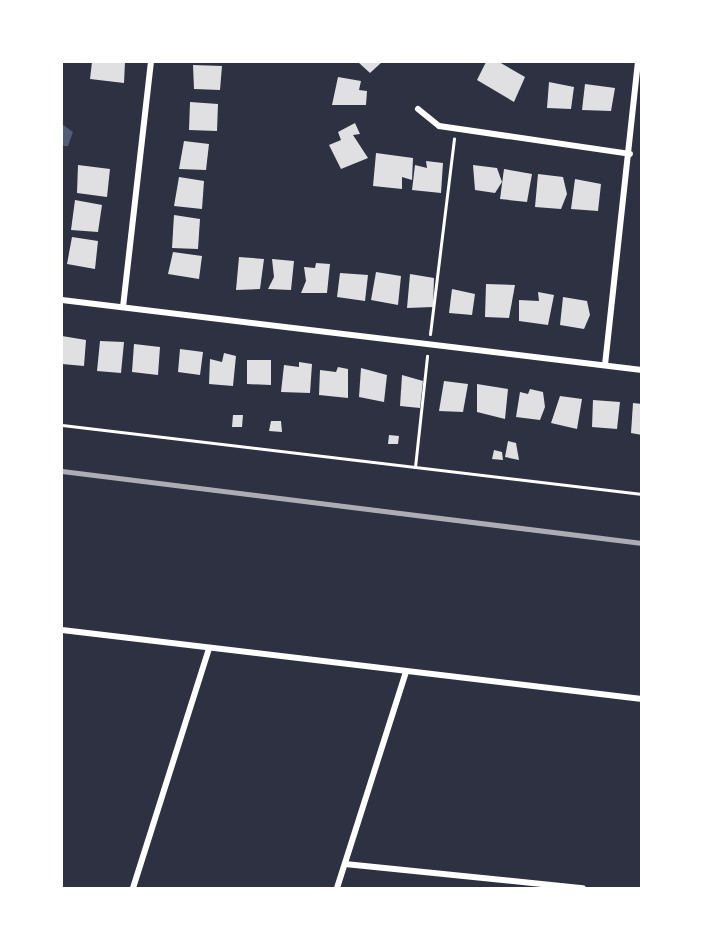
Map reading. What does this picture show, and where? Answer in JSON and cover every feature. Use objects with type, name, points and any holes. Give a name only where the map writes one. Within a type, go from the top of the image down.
[{"type":"street","points":[[123,307],[152,62]]},
{"type":"street","points":[[605,365],[630,154],[638,62]]},
{"type":"street","points":[[418,109],[439,126],[630,154]]},
{"type":"street","points":[[62,300],[428,346],[642,370]]},
{"type":"street","points":[[62,630],[642,699]]},
{"type":"street","points":[[133,888],[209,648]]},
{"type":"street","points":[[337,888],[406,672]]},
{"type":"street","points":[[345,864],[540,886],[583,888]]},
{"type":"path","points":[[415,467],[455,128]]},
{"type":"path","points":[[62,425],[642,494]]},
{"type":"water","points":[[62,124],[73,132],[68,146],[62,146]]},
{"type":"building","points":[[92,62],[125,62],[124,83],[90,79]]},
{"type":"building","points":[[358,62],[382,62],[370,73]]},
{"type":"building","points":[[486,62],[499,62],[525,77],[514,102],[477,80]]},
{"type":"building","points":[[193,65],[222,66],[220,90],[194,89]]},
{"type":"building","points":[[338,77],[361,81],[359,90],[367,91],[366,105],[332,105]]},
{"type":"building","points":[[549,82],[574,87],[571,109],[547,108]]},
{"type":"building","points":[[585,84],[615,88],[611,111],[582,110]]},
{"type":"building","points":[[190,102],[218,104],[217,131],[189,130]]},
{"type":"building","points":[[355,123],[360,134],[353,135],[368,158],[341,169],[329,145],[341,140],[338,132]]},
{"type":"building","points":[[184,141],[209,144],[206,170],[179,169]]},
{"type":"building","points":[[376,153],[413,158],[412,180],[402,177],[402,189],[373,186]]},
{"type":"building","points":[[426,161],[443,163],[441,193],[412,190],[415,165],[427,168]]},
{"type":"building","points":[[78,165],[110,169],[107,197],[77,193]]},
{"type":"building","points":[[473,165],[497,168],[502,182],[495,193],[475,190]]},
{"type":"building","points":[[504,169],[532,174],[527,202],[500,199]]},
{"type":"building","points":[[538,174],[563,177],[567,194],[561,209],[535,207]]},
{"type":"building","points":[[179,177],[204,181],[202,209],[174,206]]},
{"type":"building","points":[[575,179],[601,184],[598,211],[571,209]]},
{"type":"building","points":[[75,200],[102,205],[98,232],[71,230]]},
{"type":"building","points":[[174,215],[200,219],[198,249],[172,248]]},
{"type":"building","points":[[72,237],[98,241],[95,269],[67,264]]},
{"type":"building","points":[[173,252],[202,256],[199,279],[168,274]]},
{"type":"building","points":[[239,257],[264,259],[260,289],[236,290]]},
{"type":"building","points":[[272,259],[294,261],[291,290],[268,289],[274,277]]},
{"type":"building","points":[[316,263],[330,264],[327,293],[301,293],[306,281],[304,267],[315,268]]},
{"type":"building","points":[[376,272],[401,276],[398,305],[371,300]]},
{"type":"building","points":[[340,273],[368,275],[365,301],[337,297]]},
{"type":"building","points":[[410,274],[434,278],[433,307],[407,308]]},
{"type":"building","points":[[486,284],[515,285],[509,318],[485,317]]},
{"type":"building","points":[[452,289],[475,294],[472,315],[449,313]]},
{"type":"building","points":[[538,292],[554,295],[548,325],[519,321],[519,300],[539,301]]},
{"type":"building","points":[[563,297],[587,301],[590,315],[584,329],[560,325]]},
{"type":"building","points":[[62,336],[86,340],[84,366],[62,364]]},
{"type":"building","points":[[100,341],[124,342],[121,373],[97,371]]},
{"type":"building","points":[[134,344],[160,347],[158,375],[132,372]]},
{"type":"building","points":[[180,349],[203,352],[200,375],[178,372]]},
{"type":"building","points":[[224,353],[236,356],[233,386],[209,384],[210,359],[222,362]]},
{"type":"building","points":[[247,360],[271,360],[271,385],[247,384]]},
{"type":"building","points":[[299,362],[312,364],[310,393],[281,392],[284,365],[299,367]]},
{"type":"building","points":[[338,367],[348,369],[348,398],[319,395],[320,370],[336,372]]},
{"type":"building","points":[[361,368],[387,375],[384,402],[359,397]]},
{"type":"building","points":[[402,375],[423,381],[420,408],[400,406]]},
{"type":"building","points":[[444,381],[468,384],[463,412],[439,411]]},
{"type":"building","points":[[477,384],[508,389],[505,419],[477,412]]},
{"type":"building","points":[[530,389],[543,392],[545,407],[540,420],[516,417],[520,392],[528,394]]},
{"type":"building","points":[[560,396],[582,399],[577,429],[551,423]]},
{"type":"building","points":[[593,400],[620,402],[617,429],[592,427]]},
{"type":"building","points":[[633,403],[642,404],[642,435],[631,433]]},
{"type":"building","points":[[233,415],[243,415],[242,427],[232,427]]},
{"type":"building","points":[[271,421],[281,421],[282,432],[269,431]]},
{"type":"building","points":[[389,435],[399,436],[398,444],[388,444]]},
{"type":"building","points":[[508,441],[516,443],[519,460],[505,457]]},
{"type":"building","points":[[494,450],[502,452],[503,460],[492,459]]},
{"type":"railway","points":[[62,471],[642,543]]}]
